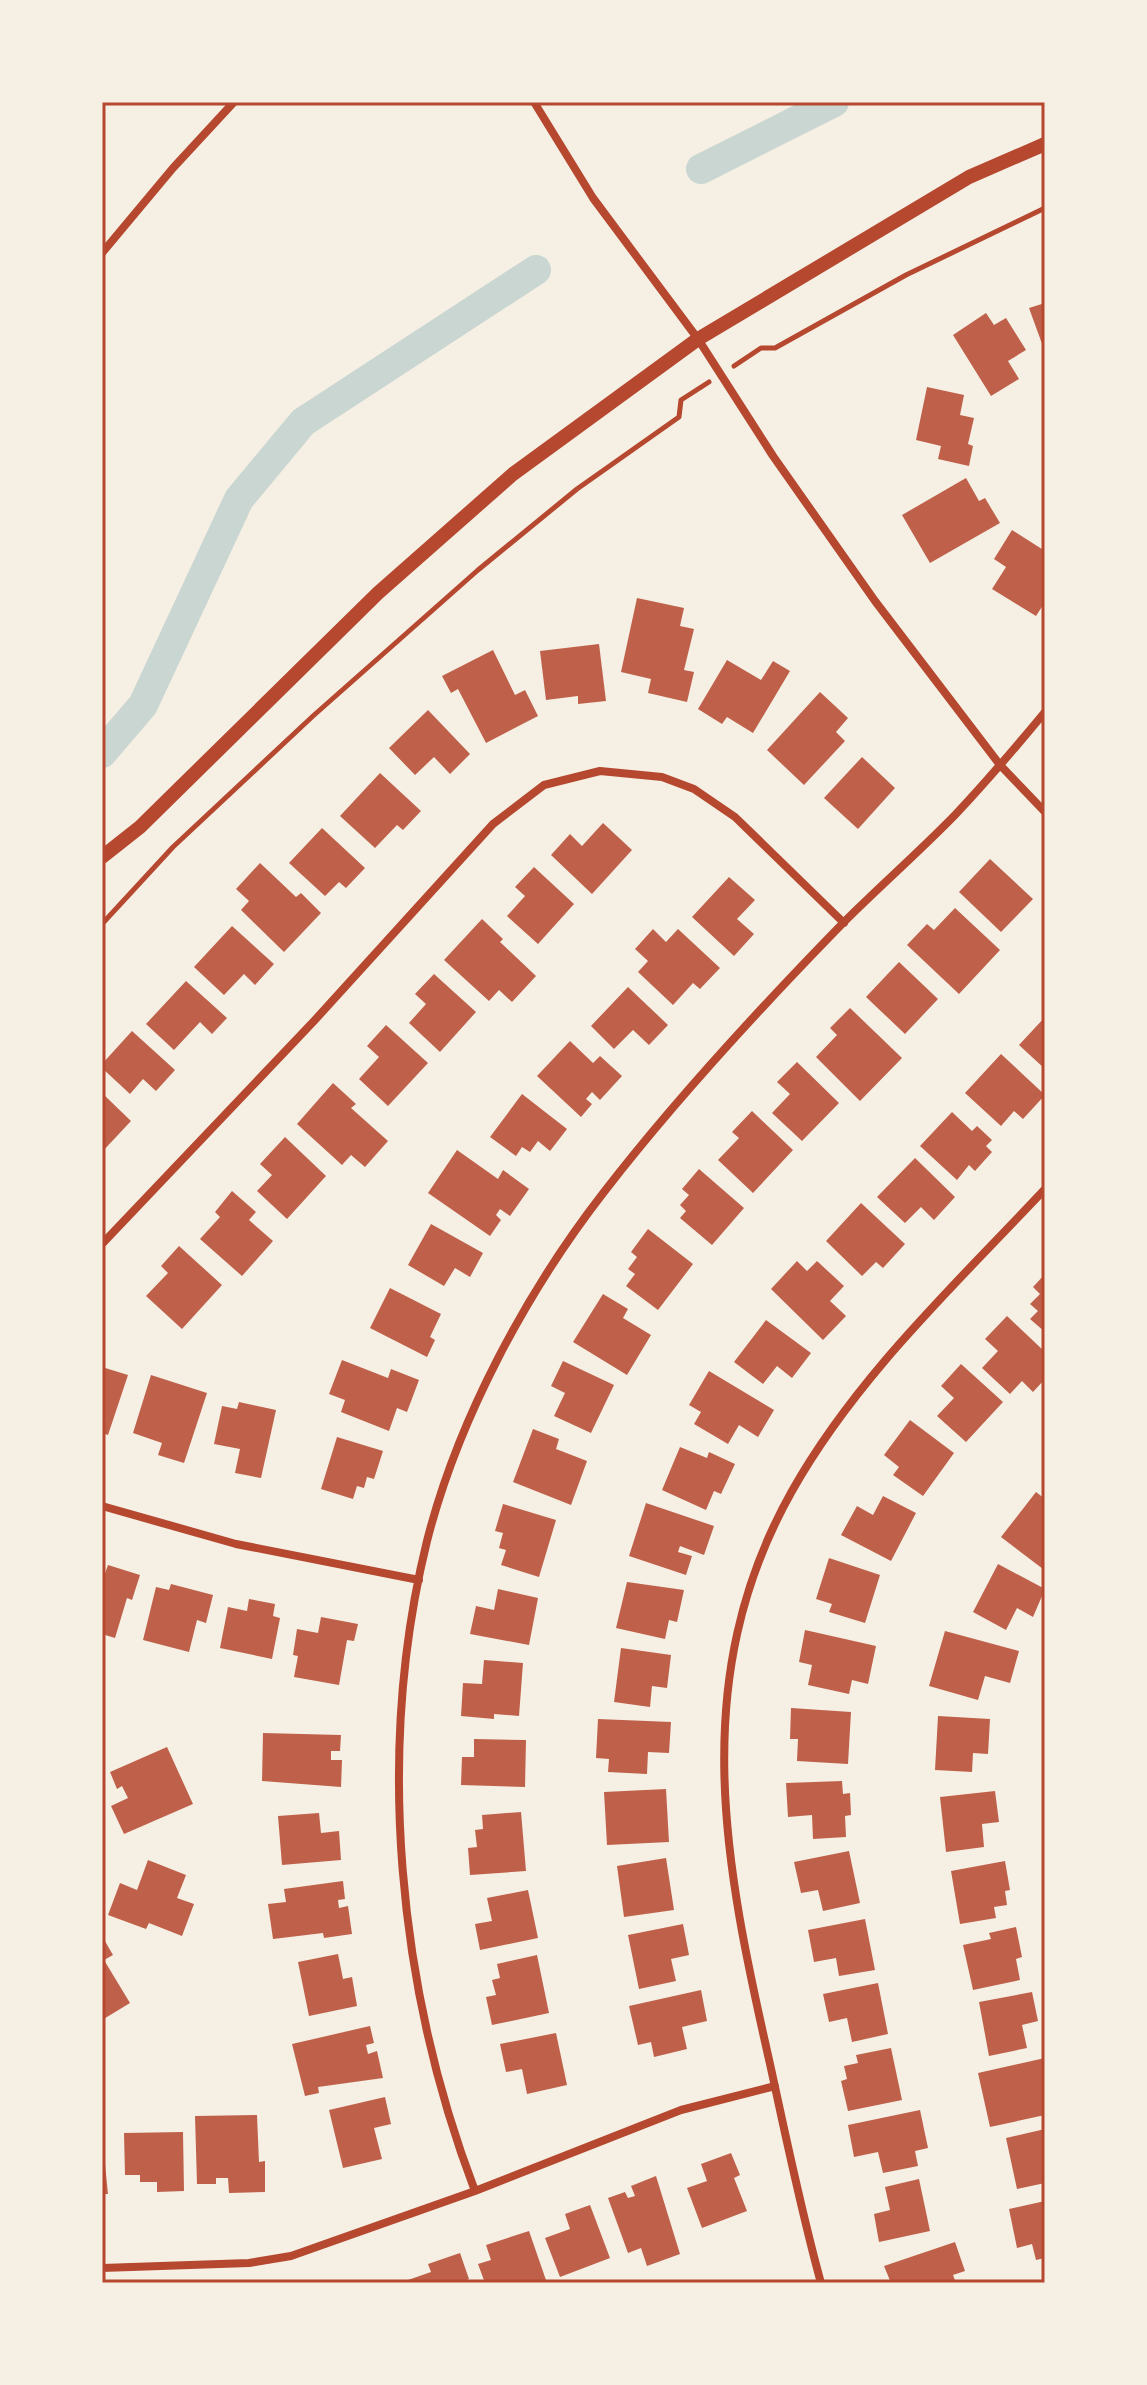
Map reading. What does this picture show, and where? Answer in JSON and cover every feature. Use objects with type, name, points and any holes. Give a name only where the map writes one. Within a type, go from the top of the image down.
[{"type":"street","points":[[102,253],[173,168],[234,102]]},
{"type":"street","points":[[534,102],[593,198],[698,339],[773,456],[875,601],[1000,765],[1045,812]]},
{"type":"street","points":[[102,857],[140,827],[378,593],[513,474],[698,339],[969,177],[1045,144]]},
{"type":"street","points":[[475,2191],[439,2079],[412,1946],[400,1831],[401,1720],[407,1650],[419,1580],[428,1538],[472,1414],[540,1284],[595,1204],[651,1135],[844,923],[953,817],[1045,712]]},
{"type":"street","points":[[102,1244],[314,1021],[493,824],[544,785],[580,774],[611,771],[662,777],[694,789],[735,817],[844,923]]},
{"type":"street","points":[[821,2283],[735,1902],[723,1789],[728,1691],[748,1597],[776,1521],[842,1414],[920,1323],[1045,1189]]},
{"type":"street","points":[[102,1506],[236,1544],[419,1580]]},
{"type":"street","points":[[102,2268],[249,2263],[291,2256],[475,2191],[681,2110],[775,2086]]},
{"type":"path","points":[[761,348],[775,348],[906,275],[1045,208]]},
{"type":"path","points":[[102,924],[173,847],[313,716],[577,489],[679,417],[681,400]]},
{"type":"building","points":[[1045,303],[1045,352],[1029,308]]},
{"type":"building","points":[[986,313],[994,325],[1006,318],[1026,350],[1008,361],[1019,379],[991,396],[953,335]]},
{"type":"building","points":[[927,387],[964,395],[960,415],[974,418],[968,444],[973,446],[969,466],[938,459],[941,446],[916,440]]},
{"type":"building","points":[[966,478],[979,501],[985,498],[1000,523],[930,563],[902,515]]},
{"type":"building","points":[[1012,530],[1045,551],[1045,602],[1036,616],[992,589],[1006,567],[994,559]]},
{"type":"building","points":[[637,598],[684,608],[680,626],[694,629],[684,670],[694,672],[687,702],[648,693],[651,679],[621,672]]},
{"type":"building","points":[[599,644],[606,701],[578,704],[578,696],[546,700],[540,651]]},
{"type":"building","points":[[493,650],[515,695],[525,690],[538,716],[486,743],[458,689],[451,693],[442,676]]},
{"type":"building","points":[[727,660],[761,680],[773,661],[790,671],[753,733],[727,717],[722,724],[698,709]]},
{"type":"building","points":[[820,692],[848,718],[836,732],[845,741],[804,785],[767,750]]},
{"type":"building","points":[[428,710],[470,754],[450,774],[434,757],[415,775],[389,748]]},
{"type":"building","points":[[862,757],[895,788],[858,829],[824,798]]},
{"type":"building","points":[[380,773],[421,811],[403,830],[397,825],[375,848],[340,816]]},
{"type":"building","points":[[603,823],[632,850],[592,894],[551,855],[570,834],[582,846]]},
{"type":"building","points":[[322,828],[365,868],[346,888],[339,882],[325,896],[289,863]]},
{"type":"building","points":[[990,859],[1033,899],[1001,932],[959,892]]},
{"type":"building","points":[[260,863],[296,897],[301,893],[321,913],[284,952],[241,910],[249,901],[236,889]]},
{"type":"building","points":[[534,867],[574,904],[538,944],[507,916],[525,896],[515,887]]},
{"type":"building","points":[[729,877],[755,900],[737,919],[754,934],[734,956],[692,917]]},
{"type":"building","points":[[955,908],[1000,950],[959,994],[907,945],[927,924],[934,930]]},
{"type":"building","points":[[482,919],[503,939],[500,942],[536,976],[512,1002],[499,990],[489,1001],[444,960]]},
{"type":"building","points":[[232,926],[274,964],[255,985],[244,974],[224,995],[194,967]]},
{"type":"building","points":[[653,929],[666,942],[678,929],[720,968],[700,989],[693,983],[673,1005],[638,972],[648,961],[635,949]]},
{"type":"building","points":[[899,962],[938,999],[905,1034],[866,997]]},
{"type":"building","points":[[434,974],[476,1012],[440,1052],[409,1023],[426,1004],[415,994]]},
{"type":"building","points":[[186,981],[227,1018],[212,1034],[200,1022],[174,1050],[146,1024]]},
{"type":"building","points":[[628,987],[668,1025],[649,1045],[633,1030],[614,1049],[591,1026]]},
{"type":"building","points":[[850,1008],[902,1058],[860,1101],[816,1057],[837,1035],[830,1028]]},
{"type":"building","points":[[1045,1017],[1045,1069],[1019,1045]]},
{"type":"building","points":[[386,1025],[428,1063],[388,1106],[359,1079],[379,1057],[367,1046]]},
{"type":"building","points":[[132,1031],[175,1070],[156,1091],[143,1079],[130,1094],[102,1068],[102,1064]]},
{"type":"building","points":[[570,1041],[593,1063],[600,1056],[622,1076],[600,1100],[592,1092],[586,1099],[592,1104],[581,1117],[537,1076]]},
{"type":"building","points":[[1001,1054],[1045,1095],[1023,1119],[1014,1111],[1001,1126],[965,1093]]},
{"type":"building","points":[[797,1062],[839,1103],[802,1141],[772,1113],[790,1094],[777,1082]]},
{"type":"building","points":[[333,1083],[356,1104],[351,1108],[388,1141],[365,1167],[351,1155],[342,1165],[297,1124]]},
{"type":"building","points":[[102,1093],[131,1121],[102,1152]]},
{"type":"building","points":[[522,1094],[567,1129],[550,1151],[538,1141],[530,1152],[522,1147],[516,1156],[490,1137]]},
{"type":"building","points":[[752,1111],[793,1150],[753,1193],[718,1160],[739,1138],[732,1132]]},
{"type":"building","points":[[952,1112],[972,1131],[977,1126],[992,1140],[986,1146],[992,1152],[975,1171],[969,1165],[957,1180],[920,1146]]},
{"type":"building","points":[[285,1137],[326,1176],[287,1219],[257,1191],[272,1175],[260,1164]]},
{"type":"building","points":[[457,1150],[498,1179],[503,1170],[529,1189],[510,1216],[500,1209],[496,1215],[501,1220],[490,1236],[428,1193]]},
{"type":"building","points":[[915,1158],[955,1197],[934,1220],[921,1207],[905,1223],[877,1197]]},
{"type":"building","points":[[699,1169],[744,1208],[712,1245],[680,1218],[686,1211],[680,1205],[689,1195],[682,1189]]},
{"type":"building","points":[[232,1191],[256,1212],[249,1220],[273,1241],[242,1276],[200,1239],[220,1217],[215,1212]]},
{"type":"building","points":[[861,1203],[905,1244],[883,1268],[876,1262],[862,1276],[826,1241]]},
{"type":"building","points":[[431,1224],[483,1253],[470,1277],[455,1268],[444,1286],[408,1265]]},
{"type":"building","points":[[648,1229],[693,1264],[658,1310],[626,1286],[635,1274],[628,1269],[637,1257],[631,1252]]},
{"type":"building","points":[[179,1246],[222,1285],[182,1329],[146,1296],[168,1273],[161,1266]]},
{"type":"building","points":[[797,1261],[807,1271],[817,1261],[844,1286],[830,1301],[846,1316],[823,1340],[771,1289]]},
{"type":"building","points":[[1045,1274],[1045,1332],[1030,1319],[1038,1311],[1030,1304],[1040,1294],[1033,1287]]},
{"type":"building","points":[[390,1288],[441,1314],[430,1337],[435,1340],[427,1357],[370,1328]]},
{"type":"building","points":[[603,1294],[628,1309],[623,1318],[651,1335],[627,1375],[573,1342]]},
{"type":"building","points":[[1007,1316],[1045,1352],[1045,1379],[1033,1392],[1022,1381],[1010,1394],[982,1368],[998,1351],[985,1339]]},
{"type":"building","points":[[766,1320],[811,1353],[792,1378],[777,1366],[763,1384],[734,1362]]},
{"type":"building","points":[[342,1360],[388,1378],[391,1369],[419,1380],[407,1412],[397,1408],[389,1431],[341,1412],[345,1400],[329,1394]]},
{"type":"building","points":[[563,1361],[614,1385],[591,1433],[554,1416],[565,1393],[551,1386]]},
{"type":"building","points":[[961,1364],[1003,1402],[966,1442],[937,1416],[954,1398],[941,1386]]},
{"type":"building","points":[[102,1367],[128,1375],[108,1435],[102,1433]]},
{"type":"building","points":[[709,1371],[774,1410],[758,1437],[739,1425],[728,1444],[694,1424],[701,1412],[689,1405]]},
{"type":"building","points":[[151,1375],[207,1393],[184,1463],[158,1455],[162,1443],[133,1433]]},
{"type":"building","points":[[239,1402],[276,1410],[261,1478],[235,1473],[240,1449],[214,1444],[222,1406],[237,1409]]},
{"type":"building","points":[[910,1420],[954,1453],[923,1496],[893,1475],[899,1467],[884,1455]]},
{"type":"building","points":[[533,1429],[559,1439],[556,1449],[587,1461],[571,1505],[513,1482]]},
{"type":"building","points":[[337,1437],[383,1451],[374,1479],[367,1477],[364,1488],[357,1486],[353,1499],[321,1489]]},
{"type":"building","points":[[680,1447],[707,1458],[709,1452],[735,1464],[721,1494],[714,1491],[706,1510],[662,1490]]},
{"type":"building","points":[[1036,1492],[1045,1499],[1043,1569],[1001,1537]]},
{"type":"building","points":[[883,1496],[916,1513],[891,1561],[841,1535],[857,1506],[873,1515]]},
{"type":"building","points":[[646,1503],[714,1526],[704,1555],[680,1546],[678,1552],[692,1556],[686,1575],[629,1556]]},
{"type":"building","points":[[503,1504],[556,1520],[539,1577],[501,1565],[506,1550],[499,1548],[503,1533],[495,1531]]},
{"type":"building","points":[[829,1558],[880,1575],[865,1623],[829,1612],[832,1604],[816,1599]]},
{"type":"building","points":[[998,1564],[1045,1589],[1033,1617],[1017,1608],[1006,1630],[973,1612]]},
{"type":"building","points":[[108,1565],[140,1575],[132,1600],[127,1598],[115,1638],[102,1634],[102,1582]]},
{"type":"building","points":[[627,1582],[684,1590],[677,1622],[669,1620],[665,1639],[616,1628]]},
{"type":"building","points":[[171,1584],[213,1595],[206,1623],[197,1620],[189,1652],[143,1640],[156,1587],[169,1590]]},
{"type":"building","points":[[498,1589],[538,1598],[529,1645],[470,1634],[476,1606],[494,1610]]},
{"type":"building","points":[[249,1599],[275,1604],[273,1616],[280,1618],[272,1659],[220,1648],[228,1607],[247,1611]]},
{"type":"building","points":[[321,1617],[358,1624],[354,1641],[347,1640],[339,1685],[294,1677],[298,1656],[293,1655],[297,1629],[318,1633]]},
{"type":"building","points":[[805,1630],[876,1646],[868,1684],[852,1680],[849,1694],[808,1685],[812,1665],[799,1662]]},
{"type":"building","points":[[945,1631],[1019,1651],[1010,1683],[985,1676],[978,1700],[929,1686]]},
{"type":"building","points":[[621,1648],[671,1655],[667,1688],[652,1686],[650,1707],[614,1702]]},
{"type":"building","points":[[484,1660],[523,1663],[519,1716],[494,1714],[494,1719],[461,1716],[463,1683],[482,1684]]},
{"type":"building","points":[[791,1708],[851,1712],[848,1764],[797,1761],[798,1739],[790,1739]]},
{"type":"building","points":[[938,1716],[990,1719],[988,1754],[973,1753],[972,1772],[935,1770]]},
{"type":"building","points":[[598,1719],[671,1722],[669,1753],[648,1752],[647,1774],[608,1772],[609,1759],[596,1758]]},
{"type":"building","points":[[263,1733],[341,1735],[340,1751],[331,1751],[331,1760],[342,1760],[341,1787],[262,1781]]},
{"type":"building","points":[[474,1739],[526,1740],[525,1787],[461,1785],[462,1757],[474,1757]]},
{"type":"building","points":[[167,1747],[193,1804],[124,1834],[111,1806],[128,1798],[122,1786],[117,1789],[110,1772]]},
{"type":"building","points":[[842,1781],[843,1794],[850,1793],[851,1815],[845,1816],[846,1837],[813,1839],[812,1815],[788,1817],[786,1783]]},
{"type":"building","points":[[666,1789],[669,1842],[607,1845],[604,1792]]},
{"type":"building","points":[[995,1791],[999,1822],[982,1824],[984,1847],[946,1852],[940,1797]]},
{"type":"building","points":[[521,1812],[526,1871],[470,1875],[468,1848],[477,1847],[475,1830],[483,1829],[482,1815]]},
{"type":"building","points":[[319,1813],[321,1833],[339,1831],[341,1860],[282,1865],[278,1816]]},
{"type":"building","points":[[849,1851],[860,1903],[823,1911],[818,1890],[801,1893],[794,1862]]},
{"type":"building","points":[[666,1858],[674,1910],[624,1917],[617,1866]]},
{"type":"building","points":[[148,1860],[186,1875],[177,1898],[194,1904],[182,1936],[149,1923],[146,1929],[108,1915],[120,1883],[137,1890]]},
{"type":"building","points":[[1005,1861],[1010,1890],[1005,1891],[1007,1905],[994,1907],[996,1918],[960,1924],[951,1871]]},
{"type":"building","points":[[343,1881],[345,1899],[338,1900],[339,1908],[348,1906],[352,1934],[324,1938],[323,1933],[273,1939],[268,1904],[286,1902],[284,1889]]},
{"type":"building","points":[[528,1890],[538,1938],[480,1950],[475,1924],[492,1921],[487,1898]]},
{"type":"building","points":[[865,1919],[875,1970],[839,1976],[836,1958],[814,1962],[808,1930]]},
{"type":"building","points":[[683,1924],[689,1955],[671,1959],[676,1981],[639,1989],[628,1935]]},
{"type":"building","points":[[1016,1927],[1022,1957],[1016,1959],[1020,1980],[973,1990],[963,1945],[991,1939],[989,1933]]},
{"type":"building","points":[[102,1936],[113,1955],[104,1960],[130,2003],[102,2020]]},
{"type":"building","points":[[338,1954],[343,1979],[352,1977],[357,2006],[309,2016],[298,1962]]},
{"type":"building","points":[[537,1955],[549,2013],[492,2025],[486,1997],[496,1995],[492,1980],[500,1978],[497,1964]]},
{"type":"building","points":[[878,1983],[888,2034],[852,2042],[847,2018],[829,2022],[823,1994]]},
{"type":"building","points":[[701,1990],[707,2021],[682,2027],[687,2049],[654,2057],[651,2042],[638,2045],[629,2006]]},
{"type":"building","points":[[1032,1992],[1038,2021],[1022,2025],[1027,2048],[989,2056],[979,2002]]},
{"type":"building","points":[[370,2026],[374,2043],[366,2045],[368,2054],[377,2051],[383,2078],[318,2087],[319,2093],[305,2096],[292,2044]]},
{"type":"building","points":[[556,2033],[567,2085],[527,2094],[522,2069],[506,2072],[500,2044]]},
{"type":"building","points":[[891,2048],[902,2100],[848,2111],[841,2081],[847,2079],[844,2066],[858,2063],[856,2055]]},
{"type":"building","points":[[1045,2058],[1045,2115],[990,2127],[978,2073]]},
{"type":"building","points":[[385,2097],[391,2124],[374,2128],[382,2159],[343,2168],[329,2110]]},
{"type":"building","points":[[920,2110],[928,2148],[915,2151],[918,2166],[883,2173],[878,2152],[854,2157],[848,2125]]},
{"type":"building","points":[[257,2115],[259,2162],[265,2161],[265,2192],[229,2193],[228,2178],[216,2178],[216,2184],[197,2184],[195,2116]]},
{"type":"building","points":[[1045,2129],[1045,2183],[1017,2189],[1006,2138]]},
{"type":"building","points":[[183,2132],[184,2191],[157,2192],[157,2182],[140,2182],[140,2175],[125,2175],[124,2133]]},
{"type":"building","points":[[102,2134],[108,2194],[102,2194]]},
{"type":"building","points":[[731,2153],[740,2175],[734,2178],[747,2211],[702,2228],[687,2188],[707,2181],[701,2164]]},
{"type":"building","points":[[656,2176],[680,2254],[647,2266],[641,2248],[628,2253],[608,2198],[625,2192],[628,2198],[635,2196],[631,2186]]},
{"type":"building","points":[[919,2179],[930,2231],[879,2242],[874,2214],[890,2210],[885,2187]]},
{"type":"building","points":[[1045,2201],[1045,2258],[1036,2260],[1032,2244],[1017,2248],[1009,2209]]},
{"type":"building","points":[[590,2205],[610,2258],[560,2277],[545,2238],[570,2229],[565,2214]]},
{"type":"building","points":[[529,2231],[547,2283],[485,2283],[478,2264],[491,2260],[486,2245]]},
{"type":"building","points":[[955,2242],[965,2271],[953,2275],[956,2283],[891,2283],[884,2266]]},
{"type":"building","points":[[460,2253],[469,2279],[461,2283],[409,2283],[408,2280],[431,2272],[428,2264]]},
{"type":"waterway","points":[[701,169],[834,102]]},
{"type":"waterway","points":[[102,753],[143,705],[239,499],[303,422],[536,270]]}]
